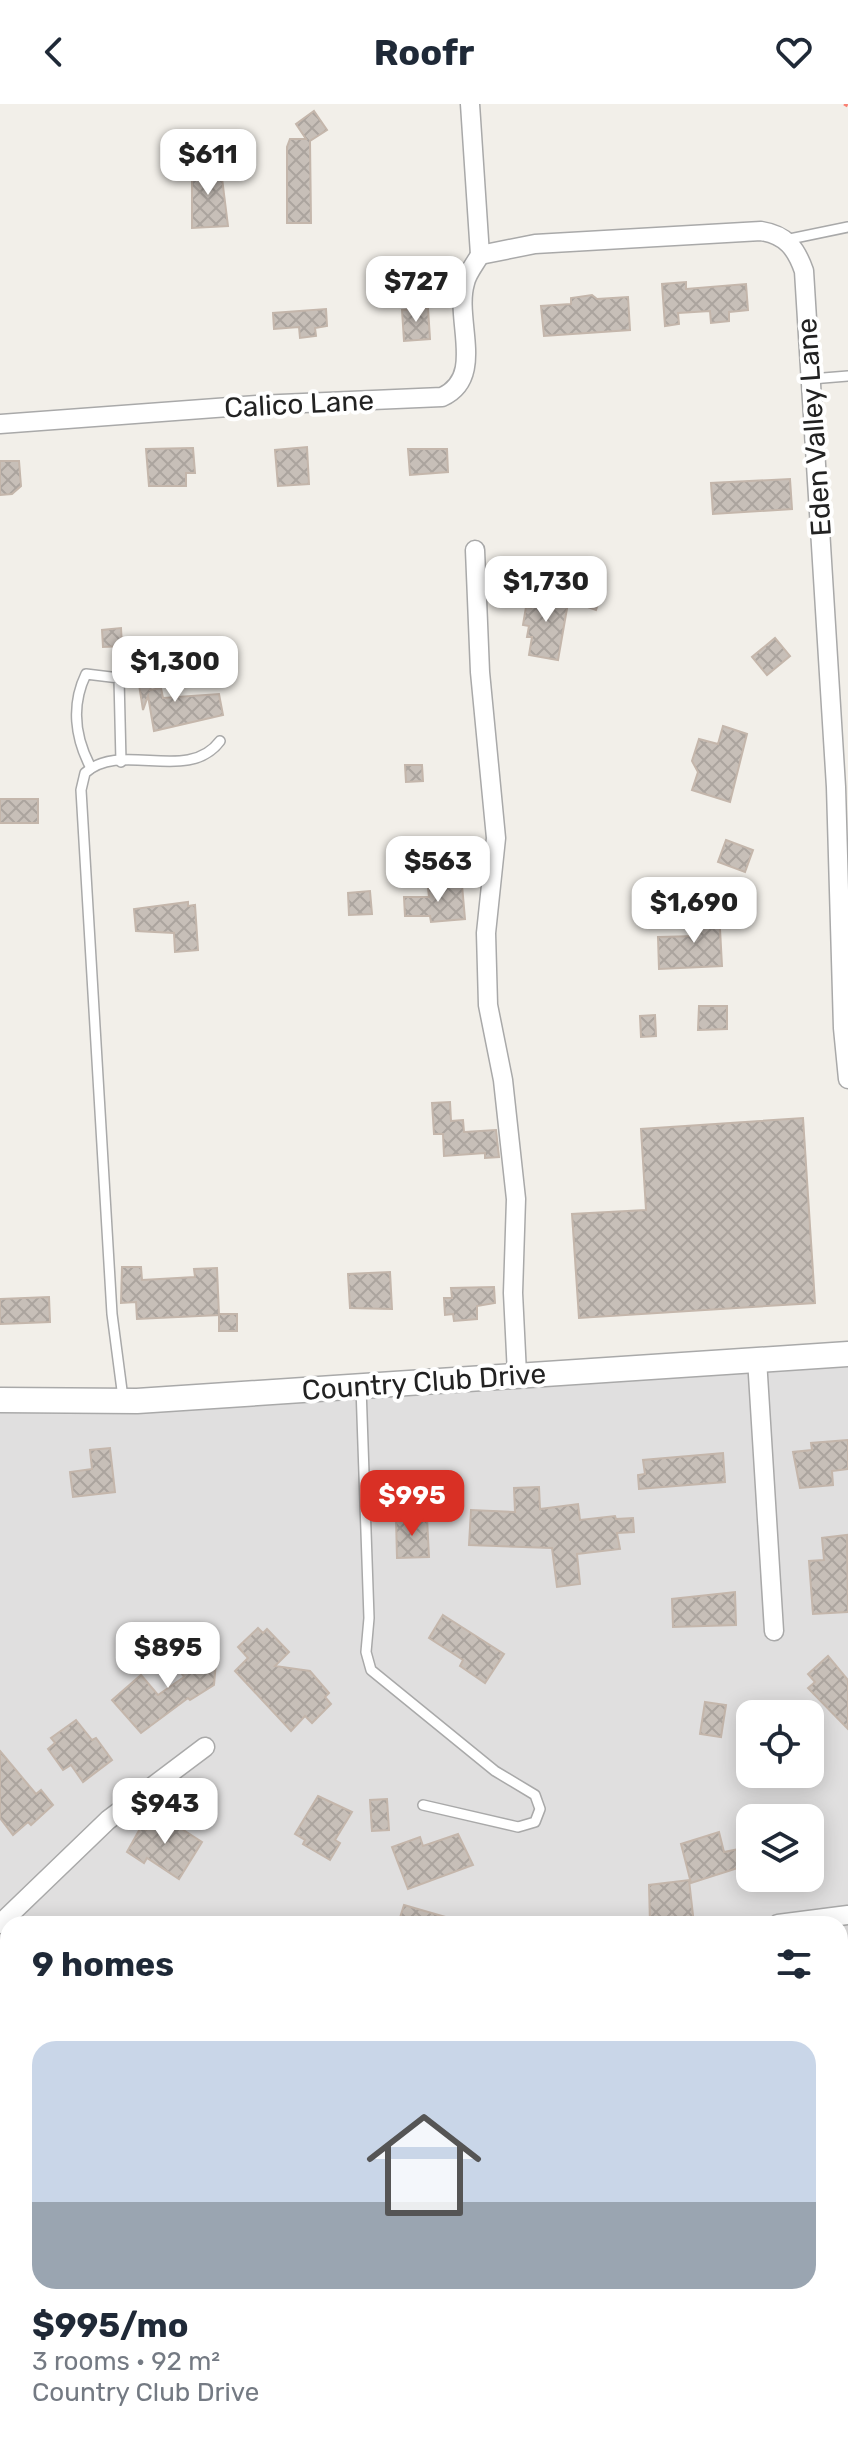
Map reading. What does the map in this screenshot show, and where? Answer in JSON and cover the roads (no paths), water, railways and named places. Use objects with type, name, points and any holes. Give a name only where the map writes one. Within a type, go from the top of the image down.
[{"type":"street","points":[[470,104],[480,255],[535,244],[761,231],[785,240]]},
{"type":"street","name":"Eden Valley Lane","points":[[785,240],[798,256],[804,271],[836,787],[848,1079]]},
{"type":"street","name":"Calico Lane","points":[[0,424],[257,405],[442,397],[456,390],[465,374],[464,283],[480,255]]},
{"type":"street","points":[[475,550],[480,672],[496,838],[486,933],[488,1005],[503,1080],[516,1199],[513,1293],[517,1374]]},
{"type":"street","name":"Country Club Drive","points":[[0,1400],[123,1402],[848,1354]]},
{"type":"street","points":[[757,1359],[774,1631]]},
{"type":"street","points":[[8,1916],[108,1820],[205,1747]]},
{"type":"lane","points":[[785,240],[848,227]]},
{"type":"lane","points":[[811,379],[848,376]]},
{"type":"lane","points":[[91,768],[80,747],[76,696],[86,674],[119,678],[121,762]]},
{"type":"lane","points":[[123,1402],[112,1314],[81,790],[91,768],[102,763],[190,760],[206,756],[220,741]]},
{"type":"lane","points":[[361,1387],[369,1618],[366,1652],[371,1670],[495,1771],[535,1795],[540,1809],[535,1822],[518,1827],[423,1805]]}]
